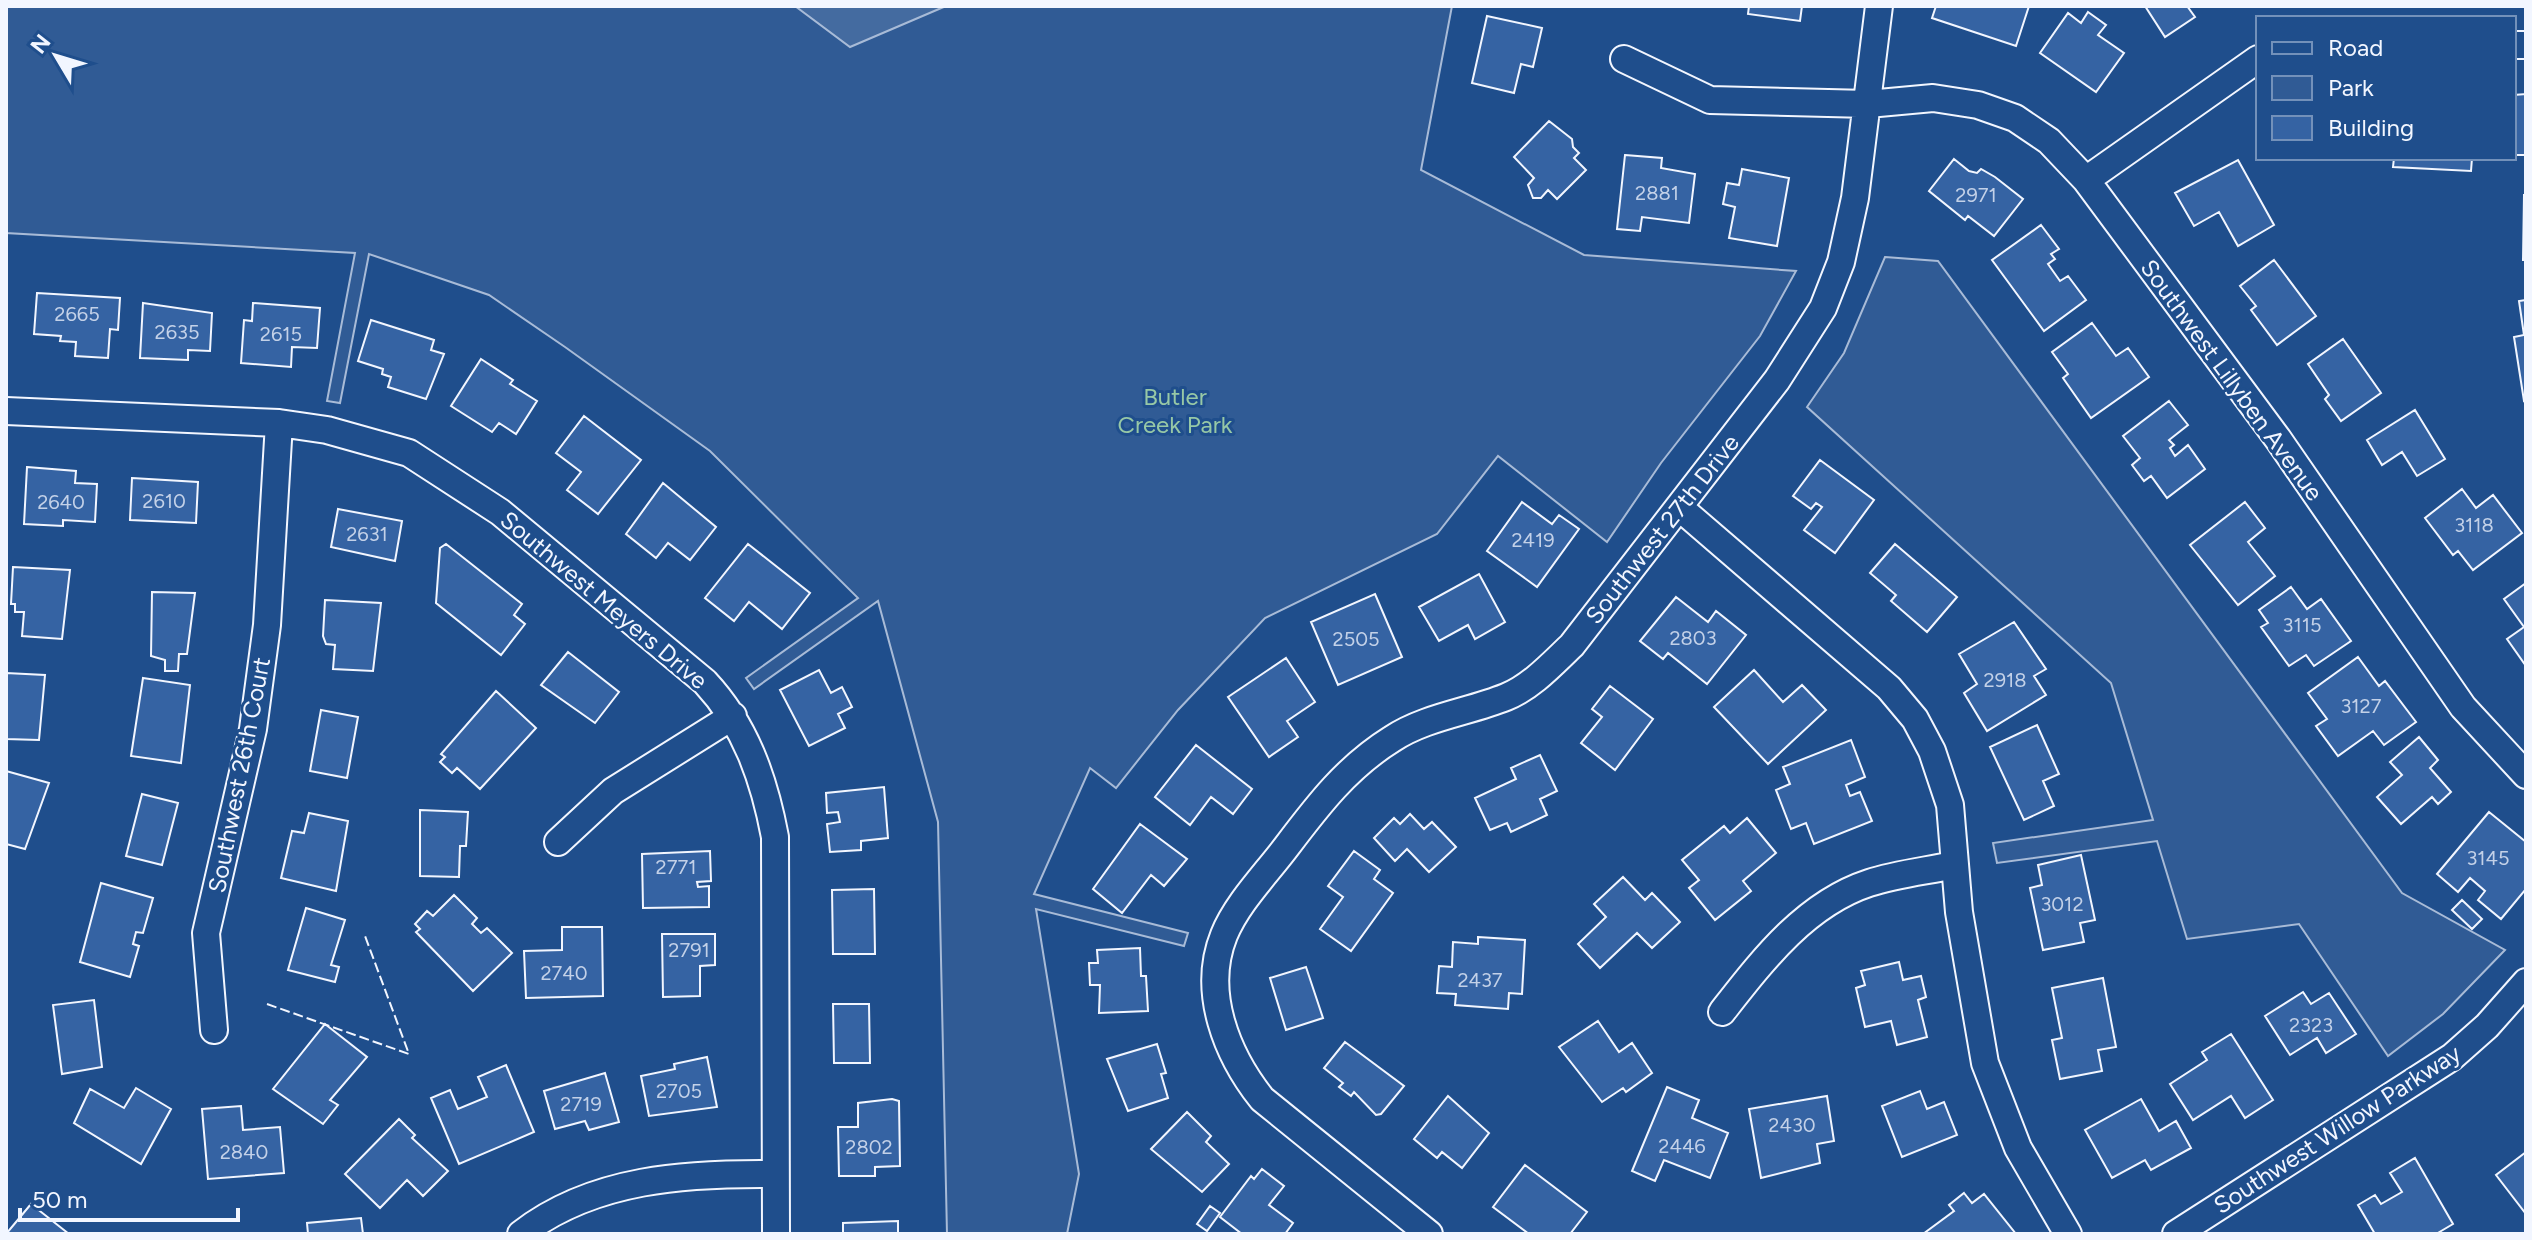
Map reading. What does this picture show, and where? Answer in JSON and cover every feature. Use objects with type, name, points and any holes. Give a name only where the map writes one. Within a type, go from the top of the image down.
[{"type":"street","name":"Southwest 27th Drive","points":[[1429,1234],[1262,1099],[1240,1071],[1223,1033],[1217,995],[1220,947],[1240,908],[1328,792],[1356,763],[1395,736],[1508,696],[1540,676],[1572,645],[1777,380],[1827,298],[1853,209],[1879,6]]},
{"type":"street","name":"Southwest Lillyben Avenue","points":[[1624,59],[1710,100],[1868,104],[1933,98],[1978,105],[2015,118],[2049,141],[2086,180],[2278,439],[2463,707],[2526,775]]},
{"type":"street","points":[[2086,180],[2256,60]]},
{"type":"street","name":"Southwest Meyers Drive","points":[[6,411],[279,423],[371,440],[409,453],[468,489],[680,659],[733,716],[767,796],[775,837],[776,1234]]},
{"type":"street","name":"Southwest 26th Court","points":[[214,1030],[206,933],[253,729],[267,625],[279,423]]},
{"type":"street","points":[[1680,508],[1889,688],[1915,719],[1932,751],[1950,805],[1954,865],[1985,1063],[2018,1148],[2068,1234]]},
{"type":"street","points":[[558,842],[613,791],[733,716]]},
{"type":"street","points":[[1722,1012],[1764,959],[1809,914],[1868,883],[1954,865]]},
{"type":"street","name":"Southwest Willow Parkway","points":[[2176,1234],[2452,1057],[2487,1026],[2526,982]]},
{"type":"street","points":[[521,1234],[552,1212],[614,1188],[716,1174],[775,1174]]},
{"type":"green space","name":"Butler Creek Park","points":[[6,6],[1452,6],[1421,170],[1584,255],[1796,271],[1760,336],[1661,463],[1607,542],[1498,456],[1437,534],[1265,618],[1178,710],[1116,788],[1090,768],[1034,894],[1188,933],[1184,946],[1036,909],[1079,1174],[1067,1234],[947,1234],[938,822],[878,601],[754,689],[746,678],[858,598],[710,451],[489,295],[369,254],[340,403],[327,401],[355,253],[6,233]]},
{"type":"green space","points":[[1885,257],[1938,261],[2402,893],[2505,950],[2443,1014],[2388,1056],[2299,924],[2187,939],[2157,841],[1997,863],[1993,843],[2153,820],[2111,683],[1807,407],[1844,353]]},
{"type":"shaded area","points":[[795,6],[946,6],[850,47]]},
{"type":"building","points":[[1749,6],[1802,6],[1800,21],[1748,14]]},
{"type":"building","points":[[1936,6],[2029,6],[2016,46],[1932,18]]},
{"type":"building","points":[[2145,6],[2187,6],[2195,17],[2165,37]]},
{"type":"building","points":[[2088,12],[2106,25],[2098,35],[2124,53],[2096,92],[2040,53],[2068,13],[2081,23]]},
{"type":"building","points":[[1487,16],[1542,28],[1533,67],[1521,64],[1514,93],[1472,83]]},
{"type":"building","points":[[2526,94],[2526,155],[2516,155],[2516,95]]},
{"type":"building","points":[[1549,121],[1572,139],[1573,147],[1579,153],[1574,158],[1586,170],[1557,199],[1548,190],[1541,198],[1533,198],[1528,185],[1534,178],[1514,157]]},
{"type":"building","points":[[1625,155],[1662,158],[1661,168],[1695,174],[1689,223],[1642,217],[1640,231],[1617,229]]},
{"type":"building","points":[[1954,159],[1969,171],[1977,173],[1981,169],[1995,177],[2023,199],[1994,236],[1968,216],[1965,220],[1929,191]]},
{"type":"building","points":[[2238,160],[2274,225],[2238,246],[2219,212],[2194,226],[2175,193]]},
{"type":"building","points":[[2394,160],[2472,160],[2471,171],[2393,167]]},
{"type":"building","points":[[1742,169],[1789,178],[1777,246],[1729,238],[1735,207],[1723,204],[1727,183],[1739,185]]},
{"type":"building","points":[[2526,195],[2526,260],[2523,260]]},
{"type":"building","points":[[2041,225],[2059,249],[2051,254],[2055,259],[2048,264],[2060,281],[2068,276],[2086,300],[2044,331],[1992,260]]},
{"type":"building","points":[[2274,260],[2316,316],[2277,345],[2251,310],[2256,306],[2240,286]]},
{"type":"building","points":[[37,293],[120,298],[118,330],[110,329],[108,358],[75,356],[76,342],[60,341],[61,336],[34,334]]},
{"type":"building","points":[[2526,300],[2524,401],[2514,337],[2524,335],[2519,301]]},
{"type":"building","points":[[143,303],[212,313],[210,351],[188,350],[188,360],[140,358]]},
{"type":"building","points":[[253,303],[320,308],[317,348],[292,347],[291,367],[241,363],[244,320],[252,321]]},
{"type":"building","points":[[371,320],[434,340],[431,350],[444,354],[426,399],[388,387],[391,377],[382,374],[383,369],[358,361]]},
{"type":"building","points":[[2092,323],[2116,356],[2128,348],[2149,377],[2091,418],[2063,378],[2068,374],[2052,352]]},
{"type":"building","points":[[2343,339],[2381,393],[2341,421],[2325,399],[2329,395],[2308,364]]},
{"type":"building","points":[[481,359],[513,380],[510,384],[537,401],[516,434],[499,423],[492,432],[451,406]]},
{"type":"building","points":[[2169,401],[2188,425],[2169,440],[2174,445],[2170,448],[2175,456],[2188,445],[2205,469],[2167,498],[2151,476],[2144,481],[2132,465],[2140,458],[2123,436]]},
{"type":"building","points":[[2415,410],[2445,459],[2417,476],[2402,452],[2382,465],[2367,440]]},
{"type":"building","points":[[584,416],[641,460],[598,514],[567,490],[581,472],[556,453]]},
{"type":"building","points":[[1820,460],[1874,500],[1835,553],[1804,530],[1822,507],[1816,503],[1811,509],[1793,496]]},
{"type":"building","points":[[27,467],[76,471],[75,483],[97,484],[95,522],[63,520],[63,526],[24,524]]},
{"type":"building","points":[[132,478],[198,482],[196,523],[130,520]]},
{"type":"building","points":[[663,483],[716,527],[690,560],[668,543],[656,558],[626,534]]},
{"type":"building","points":[[2462,489],[2476,508],[2493,495],[2522,533],[2473,570],[2458,551],[2453,555],[2425,518]]},
{"type":"building","points":[[1522,502],[1552,524],[1559,515],[1579,529],[1537,587],[1487,551]]},
{"type":"building","points":[[2245,502],[2265,528],[2248,542],[2275,576],[2238,605],[2190,545]]},
{"type":"building","points":[[338,509],[402,521],[395,561],[331,547]]},
{"type":"building","points":[[446,544],[522,604],[514,615],[525,624],[501,655],[436,603],[440,548]]},
{"type":"building","points":[[748,544],[810,593],[782,629],[749,602],[734,621],[705,598]]},
{"type":"building","points":[[1895,544],[1957,597],[1927,632],[1891,601],[1896,595],[1870,573]]},
{"type":"building","points":[[13,567],[70,570],[62,639],[22,636],[24,612],[15,612],[15,604],[11,604]]},
{"type":"building","points":[[1479,574],[1505,622],[1475,639],[1468,625],[1439,641],[1419,607]]},
{"type":"building","points":[[2526,583],[2526,666],[2507,639],[2524,627],[2504,599]]},
{"type":"building","points":[[2291,587],[2307,609],[2321,599],[2351,641],[2314,666],[2306,655],[2289,666],[2261,627],[2268,623],[2259,610]]},
{"type":"building","points":[[152,592],[195,593],[187,654],[179,654],[178,671],[165,671],[165,660],[151,656]]},
{"type":"building","points":[[1375,594],[1402,657],[1338,685],[1311,622]]},
{"type":"building","points":[[1676,597],[1708,622],[1716,611],[1746,635],[1707,684],[1668,653],[1663,659],[1640,641]]},
{"type":"building","points":[[325,600],[381,603],[373,671],[333,669],[335,645],[326,644],[323,636]]},
{"type":"building","points":[[2014,622],[2046,669],[2034,676],[2046,695],[1987,731],[1964,693],[1977,684],[1959,654]]},
{"type":"building","points":[[568,652],[619,692],[595,723],[541,685]]},
{"type":"building","points":[[2358,657],[2379,686],[2385,681],[2416,722],[2384,745],[2373,731],[2338,756],[2316,726],[2327,719],[2308,693]]},
{"type":"building","points":[[1286,658],[1315,702],[1287,721],[1298,737],[1269,757],[1228,697]]},
{"type":"building","points":[[819,670],[831,693],[842,687],[852,707],[838,714],[845,728],[809,746],[780,690]]},
{"type":"building","points":[[1754,670],[1783,702],[1802,685],[1826,710],[1768,764],[1714,707]]},
{"type":"building","points":[[6,673],[45,675],[39,740],[6,739]]},
{"type":"building","points":[[143,678],[190,685],[181,763],[131,756]]},
{"type":"building","points":[[1610,686],[1653,719],[1615,770],[1581,743],[1602,717],[1592,709]]},
{"type":"building","points":[[496,691],[536,728],[480,789],[457,768],[452,773],[440,762],[445,757],[441,754]]},
{"type":"building","points":[[321,710],[358,717],[347,778],[310,771]]},
{"type":"building","points":[[2037,725],[2059,774],[2043,781],[2054,806],[2024,820],[1990,747]]},
{"type":"building","points":[[2419,737],[2438,760],[2430,768],[2451,792],[2438,804],[2432,797],[2401,824],[2377,797],[2402,775],[2390,762]]},
{"type":"building","points":[[1851,740],[1865,777],[1846,785],[1850,796],[1860,792],[1872,821],[1814,844],[1806,823],[1791,829],[1776,790],[1790,784],[1783,767]]},
{"type":"building","points":[[1196,745],[1252,789],[1233,814],[1211,797],[1190,825],[1155,797]]},
{"type":"building","points":[[1540,755],[1557,791],[1540,799],[1547,815],[1511,832],[1507,823],[1490,830],[1475,798],[1516,779],[1511,768]]},
{"type":"building","points":[[6,771],[49,783],[25,849],[6,844]]},
{"type":"building","points":[[884,787],[888,838],[861,841],[861,850],[830,852],[827,824],[840,822],[838,812],[827,813],[826,793]]},
{"type":"building","points":[[142,794],[178,803],[162,865],[126,856]]},
{"type":"building","points":[[420,810],[468,812],[466,846],[460,846],[459,877],[420,876]]},
{"type":"building","points":[[2489,812],[2526,842],[2526,889],[2501,919],[2478,900],[2485,891],[2470,878],[2458,892],[2437,874]]},
{"type":"building","points":[[309,813],[348,821],[336,891],[281,878],[292,831],[304,833]]},
{"type":"building","points":[[1410,814],[1424,829],[1432,822],[1456,847],[1429,872],[1407,849],[1395,861],[1374,838],[1394,818],[1400,824]]},
{"type":"building","points":[[1747,818],[1776,853],[1743,881],[1751,891],[1715,920],[1689,888],[1699,880],[1682,860],[1724,826],[1730,833]]},
{"type":"building","points":[[1140,824],[1187,859],[1164,886],[1151,875],[1122,913],[1093,889]]},
{"type":"building","points":[[710,851],[711,881],[697,882],[698,887],[709,886],[709,907],[643,908],[642,854]]},
{"type":"building","points":[[1354,851],[1380,870],[1374,879],[1393,893],[1351,951],[1320,929],[1343,897],[1328,886]]},
{"type":"building","points":[[2081,855],[2095,920],[2080,923],[2084,942],[2043,950],[2030,888],[2042,885],[2038,865]]},
{"type":"building","points":[[1623,877],[1645,900],[1652,893],[1680,922],[1652,948],[1637,933],[1600,968],[1578,944],[1606,917],[1594,904]]},
{"type":"building","points":[[101,883],[153,898],[143,933],[136,932],[133,944],[139,946],[130,977],[80,962]]},
{"type":"building","points":[[874,889],[875,954],[833,954],[832,890]]},
{"type":"building","points":[[454,895],[477,918],[472,924],[481,933],[487,928],[512,953],[473,991],[416,932],[420,929],[415,924],[427,911],[433,916]]},
{"type":"building","points":[[2462,900],[2482,919],[2472,929],[2452,910]]},
{"type":"building","points":[[306,908],[345,920],[331,965],[339,967],[335,982],[288,970]]},
{"type":"building","points":[[562,927],[602,927],[603,996],[526,998],[524,951],[562,950]]},
{"type":"building","points":[[662,934],[715,934],[715,965],[700,966],[700,996],[663,997]]},
{"type":"building","points":[[1478,937],[1525,940],[1522,994],[1509,993],[1508,1009],[1455,1005],[1456,994],[1437,993],[1439,966],[1452,967],[1453,942],[1478,944]]},
{"type":"building","points":[[1140,948],[1141,976],[1146,976],[1148,1011],[1099,1013],[1100,985],[1090,985],[1089,963],[1098,963],[1097,950]]},
{"type":"building","points":[[1899,962],[1903,980],[1921,976],[1926,997],[1918,1000],[1927,1037],[1897,1045],[1891,1021],[1865,1027],[1856,988],[1865,985],[1861,971]]},
{"type":"building","points":[[1306,967],[1323,1018],[1286,1030],[1270,978]]},
{"type":"building","points":[[2103,978],[2116,1047],[2098,1050],[2102,1071],[2060,1079],[2052,1040],[2062,1038],[2052,988]]},
{"type":"building","points":[[2303,992],[2311,1004],[2329,993],[2356,1034],[2326,1053],[2317,1038],[2290,1055],[2265,1016]]},
{"type":"building","points":[[94,1000],[102,1067],[62,1074],[53,1005]]},
{"type":"building","points":[[833,1004],[869,1004],[870,1063],[834,1063]]},
{"type":"building","points":[[1598,1021],[1619,1052],[1632,1043],[1652,1073],[1626,1092],[1623,1088],[1602,1102],[1559,1047]]},
{"type":"building","points":[[325,1024],[367,1057],[330,1100],[338,1105],[323,1124],[273,1089]]},
{"type":"building","points":[[2231,1034],[2273,1100],[2245,1118],[2231,1096],[2193,1120],[2170,1084],[2207,1060],[2202,1052]]},
{"type":"building","points":[[1345,1042],[1404,1086],[1381,1114],[1376,1115],[1354,1092],[1351,1096],[1339,1087],[1343,1083],[1324,1068]]},
{"type":"building","points":[[1157,1044],[1166,1073],[1161,1074],[1168,1098],[1128,1111],[1107,1059]]},
{"type":"building","points":[[707,1057],[717,1107],[649,1116],[641,1076],[675,1069],[674,1064]]},
{"type":"building","points":[[506,1065],[534,1132],[459,1164],[431,1098],[450,1090],[458,1109],[487,1097],[478,1077]]},
{"type":"building","points":[[605,1073],[619,1122],[589,1130],[585,1121],[555,1129],[544,1091]]},
{"type":"building","points":[[1667,1087],[1699,1100],[1692,1118],[1728,1133],[1710,1178],[1664,1160],[1655,1181],[1632,1171]]},
{"type":"building","points":[[136,1088],[171,1109],[141,1164],[74,1123],[90,1089],[124,1108]]},
{"type":"building","points":[[1920,1091],[1927,1109],[1944,1102],[1957,1135],[1902,1157],[1882,1106]]},
{"type":"building","points":[[1448,1096],[1489,1133],[1462,1168],[1442,1152],[1437,1158],[1414,1139]]},
{"type":"building","points":[[1827,1096],[1834,1141],[1817,1144],[1820,1163],[1761,1178],[1749,1109]]},
{"type":"building","points":[[2141,1099],[2159,1131],[2176,1121],[2191,1148],[2151,1170],[2145,1160],[2112,1178],[2085,1130]]},
{"type":"building","points":[[899,1101],[900,1166],[875,1167],[875,1176],[839,1176],[838,1127],[858,1127],[858,1103]]},
{"type":"building","points":[[241,1106],[243,1130],[280,1127],[284,1173],[208,1179],[202,1109]]},
{"type":"building","points":[[1187,1112],[1211,1136],[1206,1142],[1229,1164],[1202,1192],[1151,1149]]},
{"type":"building","points":[[399,1119],[415,1135],[412,1138],[448,1171],[423,1196],[407,1180],[380,1208],[345,1174]]},
{"type":"building","points":[[2526,1152],[2526,1214],[2496,1175]]},
{"type":"building","points":[[2415,1158],[2453,1224],[2436,1234],[2375,1234],[2358,1205],[2375,1195],[2381,1204],[2402,1192],[2390,1173]]},
{"type":"building","points":[[1525,1165],[1587,1212],[1570,1234],[1529,1234],[1493,1207]]},
{"type":"building","points":[[1262,1169],[1284,1186],[1269,1205],[1293,1223],[1285,1234],[1242,1234],[1220,1217],[1251,1176],[1254,1179]]},
{"type":"building","points":[[1964,1193],[1972,1203],[1984,1194],[2016,1234],[1923,1234],[1954,1211],[1949,1205]]},
{"type":"building","points":[[31,1204],[69,1234],[6,1234]]},
{"type":"building","points":[[1210,1206],[1220,1213],[1207,1231],[1197,1224]]},
{"type":"building","points":[[361,1218],[363,1234],[308,1234],[307,1223]]},
{"type":"building","points":[[898,1221],[898,1234],[843,1234],[843,1223]]},
{"type":"fence","points":[[267,1004],[409,1054],[365,936]]}]
